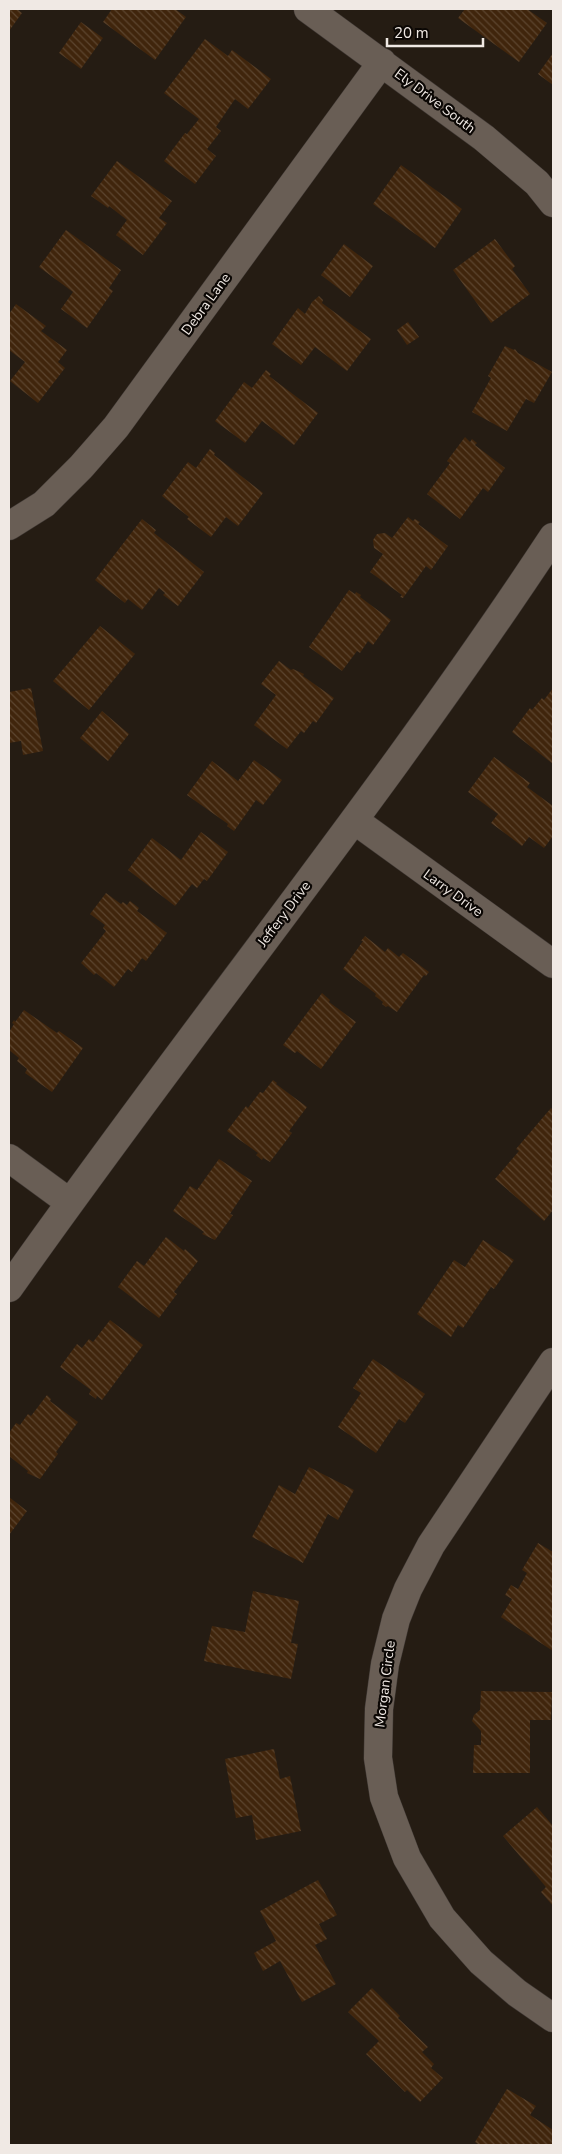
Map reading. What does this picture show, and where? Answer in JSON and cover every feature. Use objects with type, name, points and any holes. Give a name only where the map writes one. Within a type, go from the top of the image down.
[{"type":"street","name":"Ely Drive South","points":[[308,9],[484,138],[536,183],[553,203]]},
{"type":"street","name":"Debra Lane","points":[[9,526],[44,504],[81,467],[116,427],[382,62]]},
{"type":"street","name":"Jeffery Drive","points":[[9,1288],[69,1202],[354,820],[512,599],[553,537]]},
{"type":"street","name":"Larry Drive","points":[[354,820],[553,964]]},
{"type":"street","points":[[9,1158],[69,1202]]},
{"type":"street","name":"Morgan Circle","points":[[553,1362],[431,1546],[408,1589],[396,1619],[385,1664],[379,1709],[378,1748],[384,1797],[400,1841],[407,1858],[442,1918],[481,1962],[517,1993],[553,2018]]},
{"type":"building","points":[[9,9],[17,9],[22,13],[9,31]]},
{"type":"building","points":[[112,9],[175,9],[186,17],[155,60],[103,22]]},
{"type":"building","points":[[465,9],[527,9],[547,23],[519,62],[458,18]]},
{"type":"building","points":[[81,22],[103,38],[81,69],[59,53]]},
{"type":"building","points":[[205,39],[228,56],[232,50],[271,79],[248,109],[235,99],[216,127],[221,131],[207,149],[216,156],[195,184],[164,161],[185,133],[187,134],[199,119],[164,93]]},
{"type":"building","points":[[553,53],[553,85],[538,74]]},
{"type":"building","points":[[117,161],[172,201],[159,218],[167,223],[143,255],[116,235],[127,220],[109,206],[108,208],[91,196]]},
{"type":"building","points":[[401,165],[462,209],[435,248],[373,204]]},
{"type":"building","points":[[66,230],[121,270],[109,288],[113,291],[87,328],[61,309],[73,292],[39,267]]},
{"type":"building","points":[[495,239],[515,266],[512,269],[530,294],[491,323],[453,270]]},
{"type":"building","points":[[344,244],[373,266],[350,297],[321,275]]},
{"type":"building","points":[[319,296],[323,300],[322,303],[371,339],[347,371],[315,347],[301,365],[272,344],[298,308],[305,314],[312,302]]},
{"type":"building","points":[[16,304],[46,326],[41,331],[67,350],[58,362],[65,368],[38,403],[10,381],[25,362],[9,350],[9,314]]},
{"type":"building","points":[[408,322],[419,337],[407,345],[397,330]]},
{"type":"building","points":[[505,346],[515,349],[518,353],[552,372],[534,403],[526,399],[507,431],[472,412],[491,378],[488,376]]},
{"type":"building","points":[[266,370],[271,374],[269,376],[318,413],[294,445],[262,421],[245,443],[215,421],[244,382],[252,388]]},
{"type":"building","points":[[465,437],[470,442],[472,439],[477,443],[475,445],[505,468],[488,492],[483,488],[460,519],[427,494],[450,463],[447,461]]},
{"type":"building","points":[[210,449],[215,453],[214,455],[263,493],[238,526],[226,517],[211,537],[187,519],[189,517],[162,496],[188,462],[196,468]]},
{"type":"building","points":[[408,517],[413,521],[415,519],[420,522],[418,524],[448,546],[431,570],[426,566],[403,598],[400,597],[402,595],[370,572],[383,554],[374,548],[373,540],[377,534],[385,533],[392,538]]},
{"type":"building","points":[[142,519],[156,530],[154,533],[204,572],[178,606],[163,595],[165,593],[159,588],[142,610],[128,599],[125,603],[95,580]]},
{"type":"building","points":[[349,590],[361,595],[360,597],[391,620],[373,645],[368,641],[360,653],[357,651],[342,671],[309,647]]},
{"type":"building","points":[[100,626],[135,654],[89,710],[53,681]]},
{"type":"building","points":[[279,661],[291,670],[293,669],[304,674],[303,676],[334,698],[316,723],[313,721],[304,733],[301,731],[287,749],[254,725],[276,695],[261,684]]},
{"type":"building","points":[[31,688],[43,751],[23,755],[21,741],[9,743],[9,692]]},
{"type":"building","points":[[553,688],[553,764],[512,732],[530,708],[532,710],[542,698],[544,700]]},
{"type":"building","points":[[102,711],[129,734],[108,761],[80,738]]},
{"type":"building","points":[[494,757],[530,783],[527,787],[553,806],[553,836],[544,848],[529,837],[522,846],[491,823],[498,814],[468,792]]},
{"type":"building","points":[[254,760],[282,780],[263,805],[256,800],[234,831],[227,826],[228,824],[187,795],[212,761],[238,781]]},
{"type":"building","points":[[201,832],[228,852],[207,881],[204,879],[197,888],[192,884],[175,906],[128,870],[152,838],[181,860]]},
{"type":"building","points":[[106,893],[121,904],[123,902],[127,905],[130,901],[139,908],[137,911],[167,933],[146,961],[142,958],[132,972],[128,969],[114,987],[96,973],[94,975],[81,963],[106,931],[103,928],[105,925],[90,914]]},
{"type":"building","points":[[365,936],[385,952],[388,948],[399,957],[403,953],[429,972],[426,976],[424,975],[397,1012],[382,1004],[383,1002],[375,996],[376,994],[343,969]]},
{"type":"building","points":[[322,993],[330,1000],[329,1002],[356,1022],[321,1069],[297,1051],[295,1053],[283,1045]]},
{"type":"building","points":[[24,1010],[83,1048],[52,1092],[25,1073],[27,1069],[17,1061],[19,1058],[9,1050],[9,1032],[14,1024],[12,1023],[14,1020],[15,1022]]},
{"type":"building","points":[[273,1080],[307,1107],[289,1131],[292,1133],[270,1162],[263,1158],[262,1160],[256,1155],[258,1153],[227,1131],[246,1106],[248,1108],[260,1092],[263,1093]]},
{"type":"building","points":[[551,1108],[553,1110],[553,1210],[544,1221],[495,1179],[519,1151],[516,1149]]},
{"type":"building","points":[[219,1159],[252,1181],[230,1214],[233,1215],[215,1240],[202,1234],[204,1232],[173,1211],[190,1186],[197,1190]]},
{"type":"building","points":[[166,1237],[184,1251],[185,1249],[198,1261],[174,1292],[177,1294],[159,1318],[118,1287],[137,1261],[144,1266]]},
{"type":"building","points":[[483,1240],[514,1260],[494,1289],[491,1287],[463,1328],[458,1325],[451,1337],[417,1314],[454,1260],[465,1267]]},
{"type":"building","points":[[110,1320],[143,1345],[102,1400],[97,1396],[96,1399],[89,1394],[91,1390],[60,1367],[77,1344],[82,1348],[89,1339],[93,1342]]},
{"type":"building","points":[[373,1359],[425,1394],[405,1423],[399,1419],[376,1453],[338,1427],[361,1393],[353,1388]]},
{"type":"building","points":[[47,1395],[51,1399],[50,1401],[78,1422],[56,1452],[58,1454],[40,1479],[27,1473],[28,1471],[9,1456],[9,1433],[16,1423],[20,1425],[28,1414],[31,1416]]},
{"type":"building","points":[[309,1467],[354,1490],[338,1520],[328,1514],[303,1563],[252,1537],[279,1485],[295,1494]]},
{"type":"building","points":[[9,1497],[27,1511],[9,1535]]},
{"type":"building","points":[[538,1543],[553,1552],[553,1651],[501,1617],[512,1599],[505,1595],[511,1585],[518,1589],[527,1573],[522,1570]]},
{"type":"building","points":[[253,1591],[299,1601],[291,1643],[298,1644],[291,1679],[204,1661],[212,1626],[245,1632]]},
{"type":"building","points":[[481,1691],[552,1692],[551,1720],[530,1720],[530,1773],[473,1773],[474,1745],[481,1745],[481,1731],[472,1721],[474,1715],[480,1710]]},
{"type":"building","points":[[274,1749],[280,1779],[290,1776],[301,1831],[256,1840],[252,1815],[236,1818],[225,1759]]},
{"type":"building","points":[[537,1807],[553,1826],[553,1906],[541,1892],[546,1887],[503,1836]]},
{"type":"building","points":[[318,1880],[337,1915],[319,1924],[327,1939],[315,1945],[336,1984],[302,2002],[280,1961],[263,1971],[254,1953],[276,1941],[260,1911]]},
{"type":"building","points":[[372,1988],[400,2016],[398,2018],[428,2047],[422,2052],[434,2064],[431,2068],[443,2078],[420,2102],[407,2090],[405,2092],[366,2054],[379,2041],[348,2012]]},
{"type":"building","points":[[507,2089],[536,2106],[530,2115],[553,2130],[553,2145],[479,2145],[475,2142]]}]
